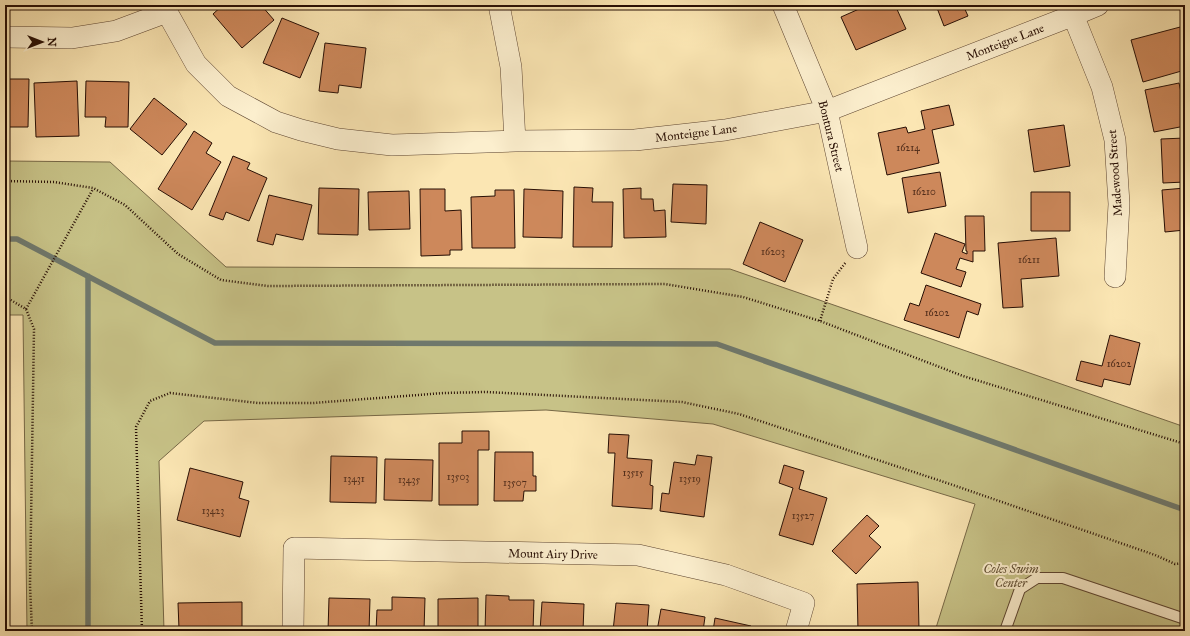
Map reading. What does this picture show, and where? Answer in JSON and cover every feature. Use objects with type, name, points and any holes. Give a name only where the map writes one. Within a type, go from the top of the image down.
[{"type":"street","points":[[499,5],[511,67],[515,141]]},
{"type":"street","name":"Bontura Street","points":[[782,5],[827,111],[857,248]]},
{"type":"street","name":"Monteigne Lane","points":[[165,9],[196,64],[228,96],[276,122],[301,130],[338,139],[392,145],[515,141],[634,140],[725,130],[827,111],[1072,10],[1098,5]]},
{"type":"street","points":[[5,37],[72,38],[116,31],[165,9]]},
{"type":"street","name":"Madewood Street","points":[[1072,10],[1102,87],[1115,140],[1119,204],[1115,278]]},
{"type":"street","name":"Mount Airy Drive","points":[[293,631],[294,548],[638,555],[726,575],[804,603],[796,631]]},
{"type":"lane","points":[[1005,631],[1020,589],[1037,578],[1063,578],[1185,619]]},
{"type":"lane","points":[[1010,615],[1011,631]]},
{"type":"path","points":[[5,182],[54,182],[93,188],[125,205],[178,254],[221,280],[268,286],[665,284],[743,297],[820,321],[963,376],[1185,444]]},
{"type":"path","points":[[26,309],[93,188]]},
{"type":"path","points":[[820,321],[833,278],[857,248]]},
{"type":"path","points":[[5,299],[9,299],[26,309],[34,329],[30,585],[32,631]]},
{"type":"path","points":[[142,631],[136,427],[150,401],[170,393],[258,403],[313,403],[444,393],[486,392],[682,402],[739,414],[964,489],[1155,555],[1175,564],[1185,563]]},
{"type":"green space","name":"Coles Swim Center","points":[[5,161],[110,162],[226,267],[730,269],[1185,427],[1185,631],[935,631],[975,504],[713,424],[546,410],[204,421],[159,461],[164,631],[27,631],[23,315],[5,315]]},
{"type":"building","points":[[223,5],[261,5],[274,20],[242,48],[213,14]]},
{"type":"building","points":[[868,5],[895,5],[906,29],[856,50],[841,17]]},
{"type":"building","points":[[944,5],[963,5],[968,16],[944,26],[937,8]]},
{"type":"building","points":[[282,18],[319,33],[300,78],[263,63]]},
{"type":"building","points":[[1184,26],[1185,70],[1143,82],[1131,40]]},
{"type":"building","points":[[325,43],[366,48],[361,88],[339,85],[338,93],[319,91]]},
{"type":"building","points":[[5,79],[29,79],[28,127],[5,127]]},
{"type":"building","points":[[77,81],[79,136],[36,137],[34,83]]},
{"type":"building","points":[[86,81],[129,82],[128,127],[105,127],[106,117],[85,117]]},
{"type":"building","points":[[1179,83],[1182,97],[1185,97],[1185,126],[1154,132],[1145,90]]},
{"type":"building","points":[[154,98],[187,124],[162,155],[130,129]]},
{"type":"building","points":[[949,105],[954,125],[932,130],[939,163],[887,175],[878,133],[906,127],[908,133],[925,129],[921,111]]},
{"type":"building","points":[[1064,125],[1070,166],[1034,172],[1028,130]]},
{"type":"building","points":[[194,131],[212,143],[206,153],[221,162],[192,210],[158,189]]},
{"type":"building","points":[[1185,138],[1185,182],[1163,183],[1161,139]]},
{"type":"building","points":[[233,156],[250,163],[247,169],[267,178],[249,221],[226,212],[223,220],[209,215]]},
{"type":"building","points":[[940,172],[946,206],[908,213],[902,178]]},
{"type":"building","points":[[673,184],[707,185],[706,224],[671,222]]},
{"type":"building","points":[[574,187],[593,188],[592,202],[613,202],[612,247],[573,247]]},
{"type":"building","points":[[319,188],[359,189],[358,235],[318,234]]},
{"type":"building","points":[[641,188],[641,199],[653,199],[654,211],[665,210],[666,237],[624,238],[623,189]]},
{"type":"building","points":[[1185,188],[1185,230],[1165,232],[1162,190]]},
{"type":"building","points":[[420,189],[445,189],[445,211],[461,210],[462,250],[450,250],[450,255],[421,256]]},
{"type":"building","points":[[524,189],[563,191],[562,238],[523,237]]},
{"type":"building","points":[[495,190],[514,190],[515,248],[472,248],[471,197],[495,196]]},
{"type":"building","points":[[409,191],[410,229],[369,230],[368,192]]},
{"type":"building","points":[[1031,192],[1070,192],[1070,231],[1031,231]]},
{"type":"building","points":[[269,195],[312,205],[303,240],[276,234],[273,245],[257,241]]},
{"type":"building","points":[[965,216],[984,216],[985,251],[973,251],[973,262],[960,258],[956,269],[966,272],[961,287],[921,273],[935,233],[965,244],[962,252],[967,254]]},
{"type":"building","points":[[760,222],[803,240],[785,282],[743,264]]},
{"type":"building","points":[[1056,238],[1059,276],[1021,279],[1023,307],[1003,308],[998,243]]},
{"type":"building","points":[[926,285],[981,304],[978,315],[967,311],[959,338],[904,320],[910,303],[919,306]]},
{"type":"building","points":[[1110,335],[1140,343],[1130,385],[1104,379],[1102,387],[1076,380],[1081,361],[1102,366]]},
{"type":"building","points":[[462,431],[489,431],[489,450],[478,450],[478,505],[439,505],[439,443],[462,443]]},
{"type":"building","points":[[609,434],[629,435],[627,458],[652,460],[650,485],[653,486],[652,509],[612,506],[615,453],[608,453]]},
{"type":"building","points":[[495,452],[533,452],[533,476],[536,476],[536,491],[524,491],[523,501],[494,501]]},
{"type":"building","points":[[697,455],[712,457],[704,517],[660,511],[662,493],[669,494],[674,462],[695,465]]},
{"type":"building","points":[[331,456],[377,457],[376,503],[330,502]]},
{"type":"building","points":[[385,459],[433,460],[432,501],[384,500]]},
{"type":"building","points":[[784,465],[804,471],[799,489],[827,498],[813,545],[779,535],[793,488],[779,483]]},
{"type":"building","points":[[190,468],[243,482],[239,498],[249,501],[240,537],[177,520]]},
{"type":"building","points":[[867,515],[879,526],[869,536],[881,547],[856,574],[832,551]]},
{"type":"building","points":[[918,582],[919,630],[858,631],[857,584]]},
{"type":"building","points":[[486,595],[509,596],[509,600],[534,600],[533,631],[485,631]]},
{"type":"building","points":[[392,597],[425,598],[424,631],[376,631],[377,610],[392,610]]},
{"type":"building","points":[[329,598],[370,599],[369,631],[328,631]]},
{"type":"building","points":[[478,598],[478,631],[438,631],[438,599]]},
{"type":"building","points":[[242,602],[242,631],[190,631],[190,629],[179,629],[178,603]]},
{"type":"building","points":[[542,602],[584,604],[583,631],[540,631]]},
{"type":"building","points":[[616,603],[649,605],[647,631],[613,631]]},
{"type":"building","points":[[661,609],[705,617],[703,631],[657,631]]},
{"type":"building","points":[[715,618],[751,626],[750,631],[713,631]]},
{"type":"waterway","points":[[5,239],[17,239],[215,343],[717,344],[1185,510]]},
{"type":"waterway","points":[[88,276],[88,631]]}]
